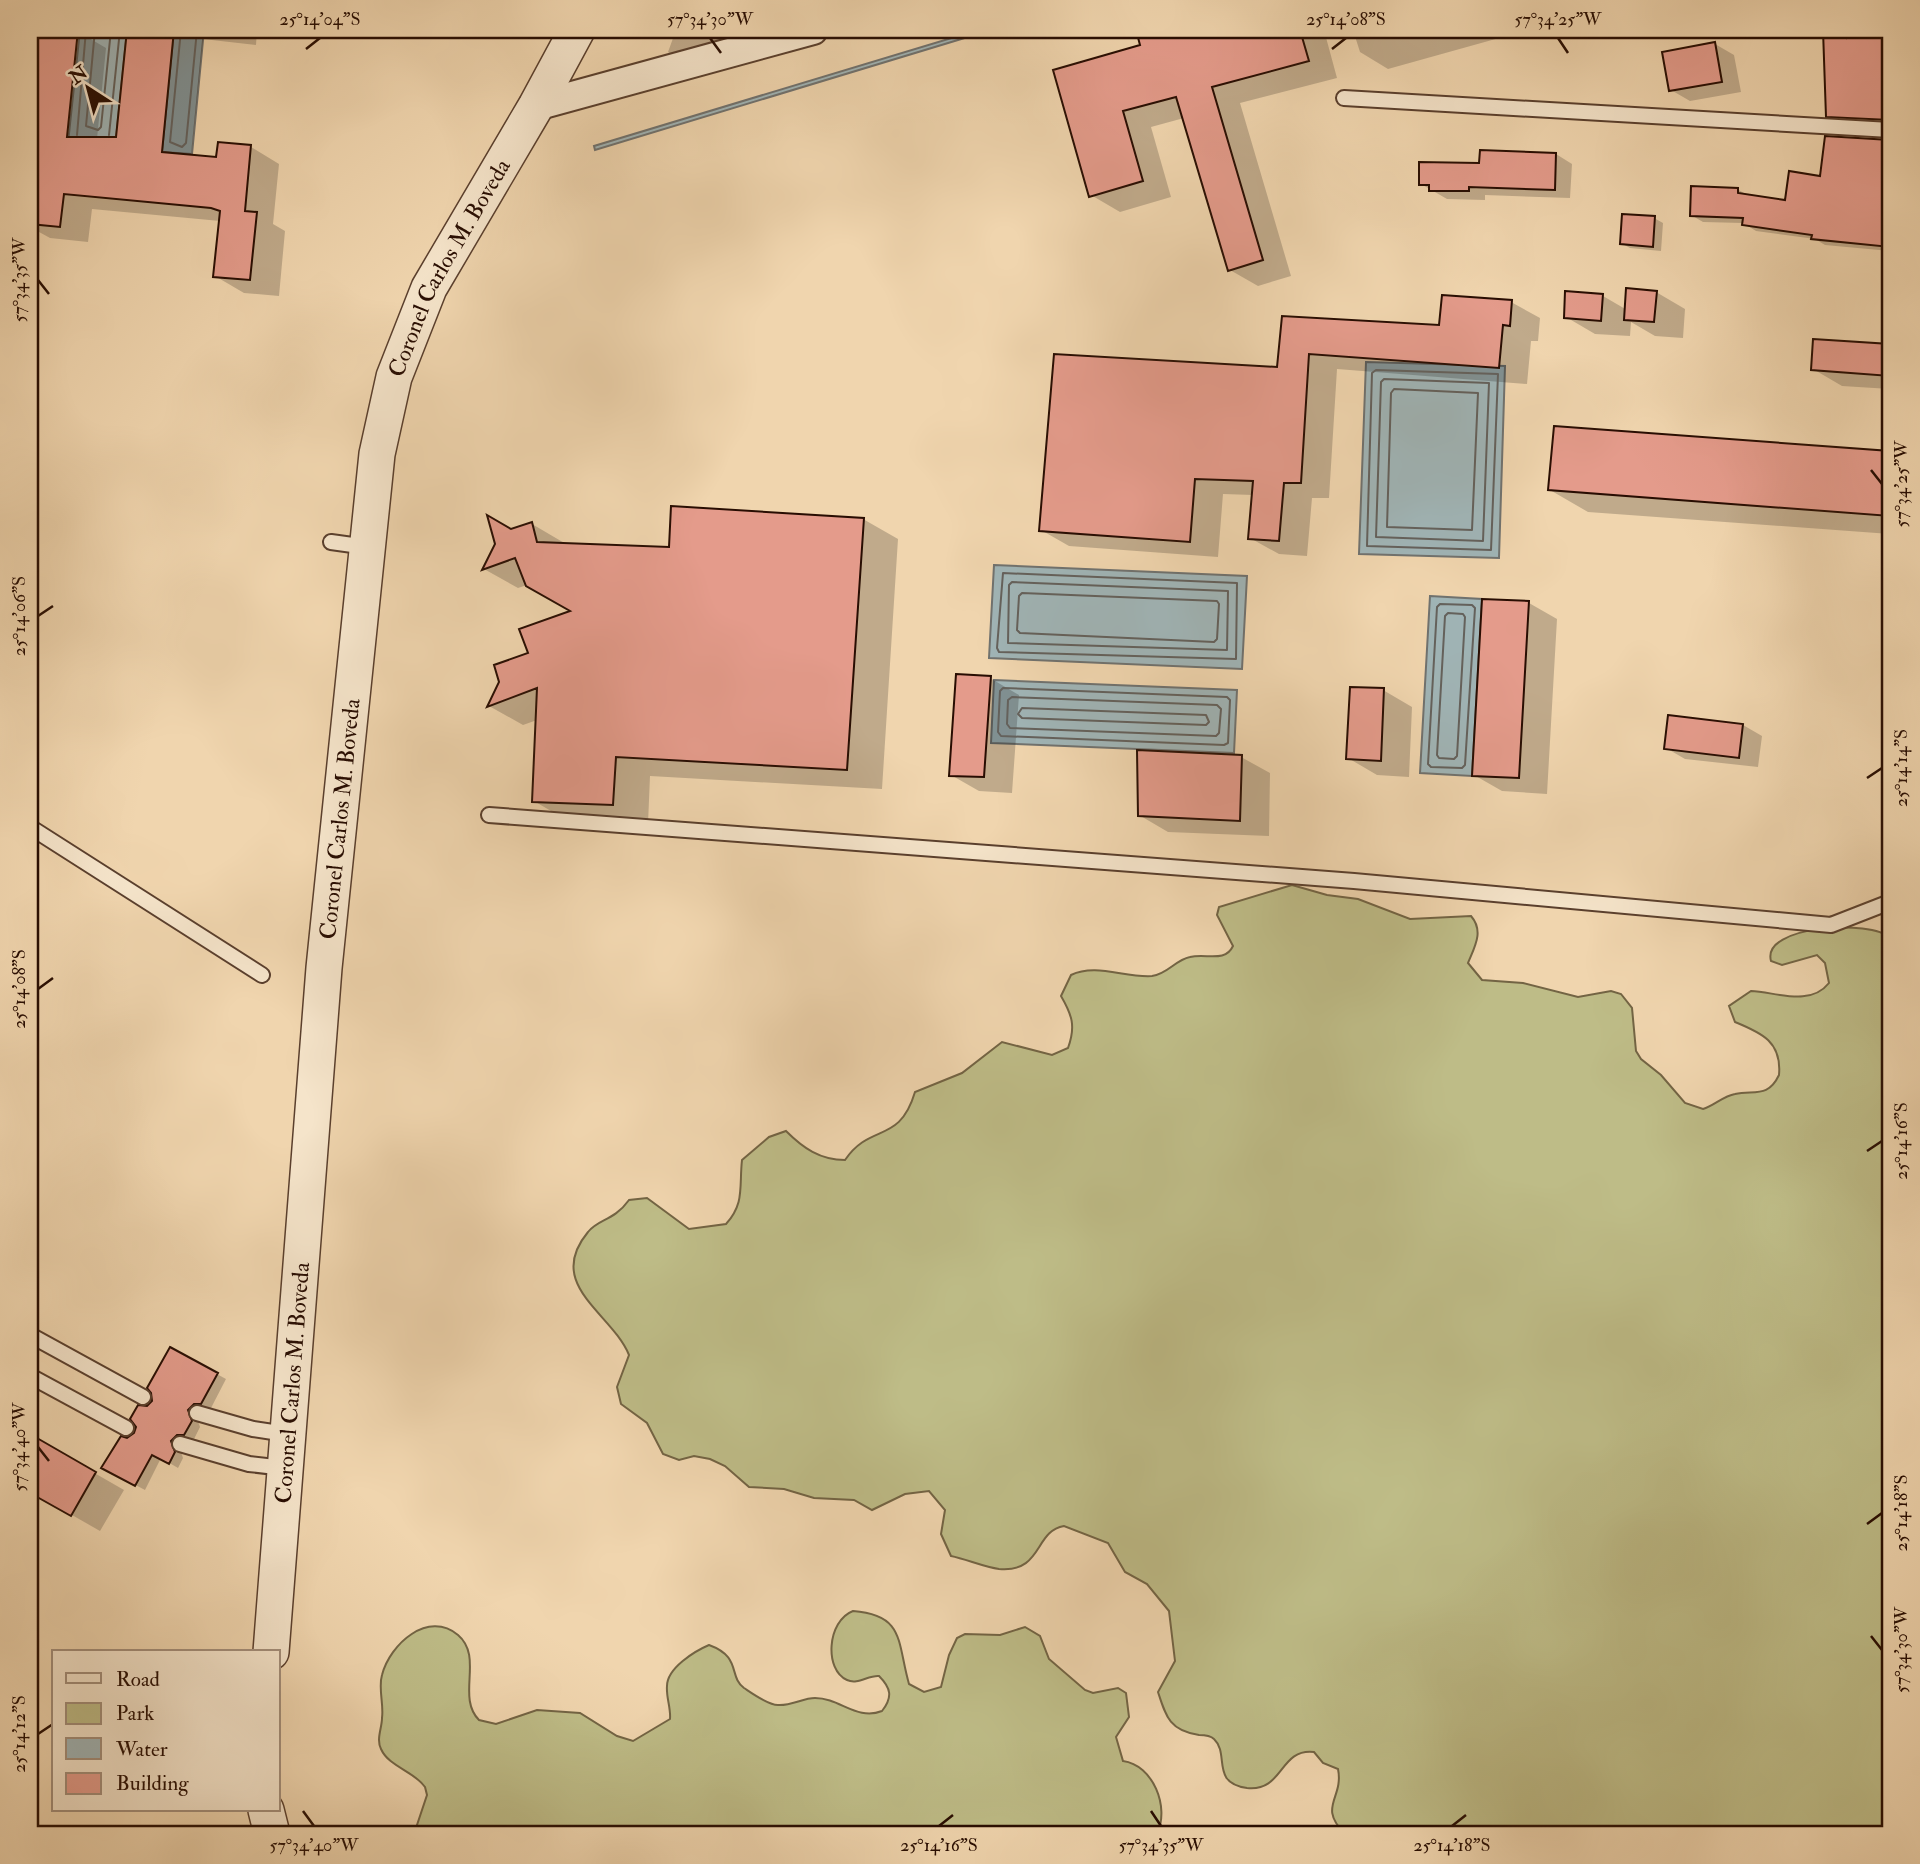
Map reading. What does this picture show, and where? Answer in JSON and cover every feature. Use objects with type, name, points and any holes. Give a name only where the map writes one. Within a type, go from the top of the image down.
[{"type":"street","name":"Coronel Carlos M. Boveda","points":[[271,1650],[324,968],[377,454],[394,377],[429,288],[536,106],[576,30]]},
{"type":"street","points":[[536,106],[813,30]]},
{"type":"street","points":[[266,1812],[272,1834]]},
{"type":"lane","points":[[1344,98],[1890,130]]},
{"type":"lane","points":[[331,542],[367,547]]},
{"type":"lane","points":[[489,815],[1354,881],[1831,925],[1890,902]]},
{"type":"lane","points":[[30,827],[262,975]]},
{"type":"lane","points":[[30,1335],[143,1397]]},
{"type":"lane","points":[[30,1376],[126,1428]]},
{"type":"lane","points":[[197,1413],[253,1429],[286,1434]]},
{"type":"lane","points":[[180,1444],[249,1464],[284,1468]]},
{"type":"green space","points":[[1292,885],[1327,895],[1358,899],[1410,919],[1471,916],[1478,933],[1468,963],[1482,980],[1523,983],[1578,997],[1611,991],[1621,994],[1632,1008],[1636,1051],[1641,1059],[1661,1075],[1685,1103],[1703,1109],[1731,1095],[1766,1090],[1779,1075],[1774,1047],[1762,1035],[1735,1022],[1729,1006],[1751,991],[1803,996],[1812,995],[1829,983],[1825,963],[1817,955],[1782,965],[1771,961],[1773,949],[1783,940],[1820,929],[1862,929],[1879,932],[1890,938],[1890,1834],[1345,1834],[1337,1824],[1332,1809],[1338,1788],[1338,1769],[1323,1763],[1314,1752],[1294,1756],[1268,1784],[1247,1788],[1228,1780],[1221,1752],[1214,1739],[1189,1733],[1175,1726],[1164,1709],[1158,1692],[1175,1661],[1169,1611],[1147,1584],[1125,1572],[1108,1543],[1064,1526],[1047,1535],[1024,1565],[1013,1569],[987,1567],[951,1556],[941,1534],[945,1510],[929,1491],[905,1494],[872,1510],[854,1500],[814,1498],[784,1489],[749,1487],[725,1466],[710,1459],[694,1456],[679,1460],[663,1454],[647,1423],[621,1404],[617,1387],[629,1355],[621,1340],[586,1298],[577,1283],[573,1268],[576,1251],[592,1228],[618,1212],[629,1200],[647,1198],[689,1229],[726,1224],[739,1202],[742,1160],[769,1137],[786,1131],[812,1152],[845,1160],[855,1148],[901,1120],[915,1092],[962,1073],[1002,1042],[1052,1055],[1068,1048],[1072,1021],[1061,996],[1071,975],[1090,970],[1152,976],[1163,973],[1190,957],[1225,954],[1233,946],[1217,915],[1219,907]]},
{"type":"green space","points":[[853,1611],[882,1618],[890,1625],[900,1644],[909,1684],[924,1692],[941,1687],[949,1655],[957,1638],[965,1634],[1000,1635],[1025,1627],[1040,1636],[1049,1659],[1085,1690],[1093,1693],[1118,1688],[1126,1693],[1129,1717],[1116,1737],[1123,1761],[1143,1770],[1156,1789],[1161,1812],[1157,1834],[414,1834],[427,1795],[425,1787],[415,1777],[390,1760],[381,1749],[381,1685],[386,1663],[393,1652],[412,1634],[423,1628],[446,1628],[458,1635],[465,1644],[470,1665],[470,1700],[479,1720],[496,1724],[537,1710],[580,1713],[617,1736],[633,1741],[670,1719],[668,1679],[690,1656],[709,1645],[726,1655],[736,1678],[744,1688],[774,1705],[815,1698],[832,1701],[864,1713],[882,1711],[889,1693],[879,1676],[859,1681],[847,1680],[840,1675],[832,1656],[838,1625],[844,1616]]},
{"type":"water","points":[[80,30],[127,30],[115,148],[68,143]]},
{"type":"water","points":[[174,30],[204,30],[192,154],[162,152]]},
{"type":"water","points":[[978,30],[991,30],[595,150],[594,146]]},
{"type":"water","points":[[1366,362],[1505,366],[1499,558],[1359,554]]},
{"type":"water","points":[[994,565],[1247,576],[1242,669],[989,658]]},
{"type":"water","points":[[1430,596],[1482,599],[1472,776],[1420,773]]},
{"type":"water","points":[[994,680],[1237,690],[1234,753],[991,743]]},
{"type":"building","points":[[38,30],[78,30],[67,137],[116,137],[127,30],[174,30],[162,152],[216,157],[218,142],[251,145],[245,211],[257,212],[250,280],[213,277],[220,211],[211,208],[64,194],[60,227],[30,224],[30,112]]},
{"type":"building","points":[[1136,30],[1300,30],[1309,61],[1212,87],[1263,260],[1228,271],[1176,97],[1123,111],[1143,181],[1089,197],[1053,70],[1140,45]]},
{"type":"building","points":[[1823,30],[1846,30],[1847,38],[1877,30],[1890,30],[1890,120],[1826,117]]},
{"type":"building","points":[[1715,42],[1722,82],[1669,91],[1662,52]]},
{"type":"building","points":[[1825,136],[1890,140],[1890,247],[1811,239],[1812,235],[1742,225],[1743,218],[1690,216],[1691,186],[1738,188],[1738,193],[1785,200],[1789,171],[1820,176]]},
{"type":"building","points":[[1480,150],[1556,153],[1555,190],[1469,187],[1469,191],[1429,191],[1429,185],[1419,185],[1419,162],[1479,163]]},
{"type":"building","points":[[1622,214],[1655,216],[1653,247],[1620,244]]},
{"type":"building","points":[[1626,288],[1657,291],[1654,322],[1624,320]]},
{"type":"building","points":[[1565,291],[1603,294],[1601,321],[1564,318]]},
{"type":"building","points":[[1442,295],[1512,300],[1510,326],[1503,325],[1499,368],[1309,354],[1301,483],[1284,483],[1279,541],[1248,539],[1253,481],[1195,479],[1190,542],[1039,531],[1054,354],[1277,367],[1282,316],[1439,325]]},
{"type":"building","points":[[1813,339],[1890,344],[1890,376],[1811,370]]},
{"type":"building","points":[[1554,426],[1890,451],[1890,516],[1548,490]]},
{"type":"building","points":[[671,506],[864,518],[847,770],[616,757],[613,805],[532,802],[537,688],[487,707],[499,682],[494,665],[528,653],[519,629],[570,611],[526,586],[515,558],[482,570],[495,544],[487,515],[511,529],[532,522],[537,542],[669,547]]},
{"type":"building","points":[[1482,599],[1529,601],[1519,778],[1472,776]]},
{"type":"building","points":[[956,674],[991,676],[984,777],[949,776]]},
{"type":"building","points":[[1350,687],[1384,688],[1381,761],[1346,759]]},
{"type":"building","points":[[1668,715],[1743,724],[1739,758],[1664,749]]},
{"type":"building","points":[[1137,750],[1242,755],[1240,821],[1138,816]]},
{"type":"building","points":[[170,1347],[218,1373],[201,1404],[194,1404],[188,1410],[192,1421],[184,1435],[177,1435],[171,1441],[175,1452],[169,1464],[152,1455],[135,1486],[101,1468],[121,1436],[127,1438],[134,1433],[136,1427],[130,1419],[138,1405],[147,1406],[152,1401],[147,1388]]},
{"type":"building","points":[[30,1434],[96,1472],[71,1516],[30,1493]]}]
